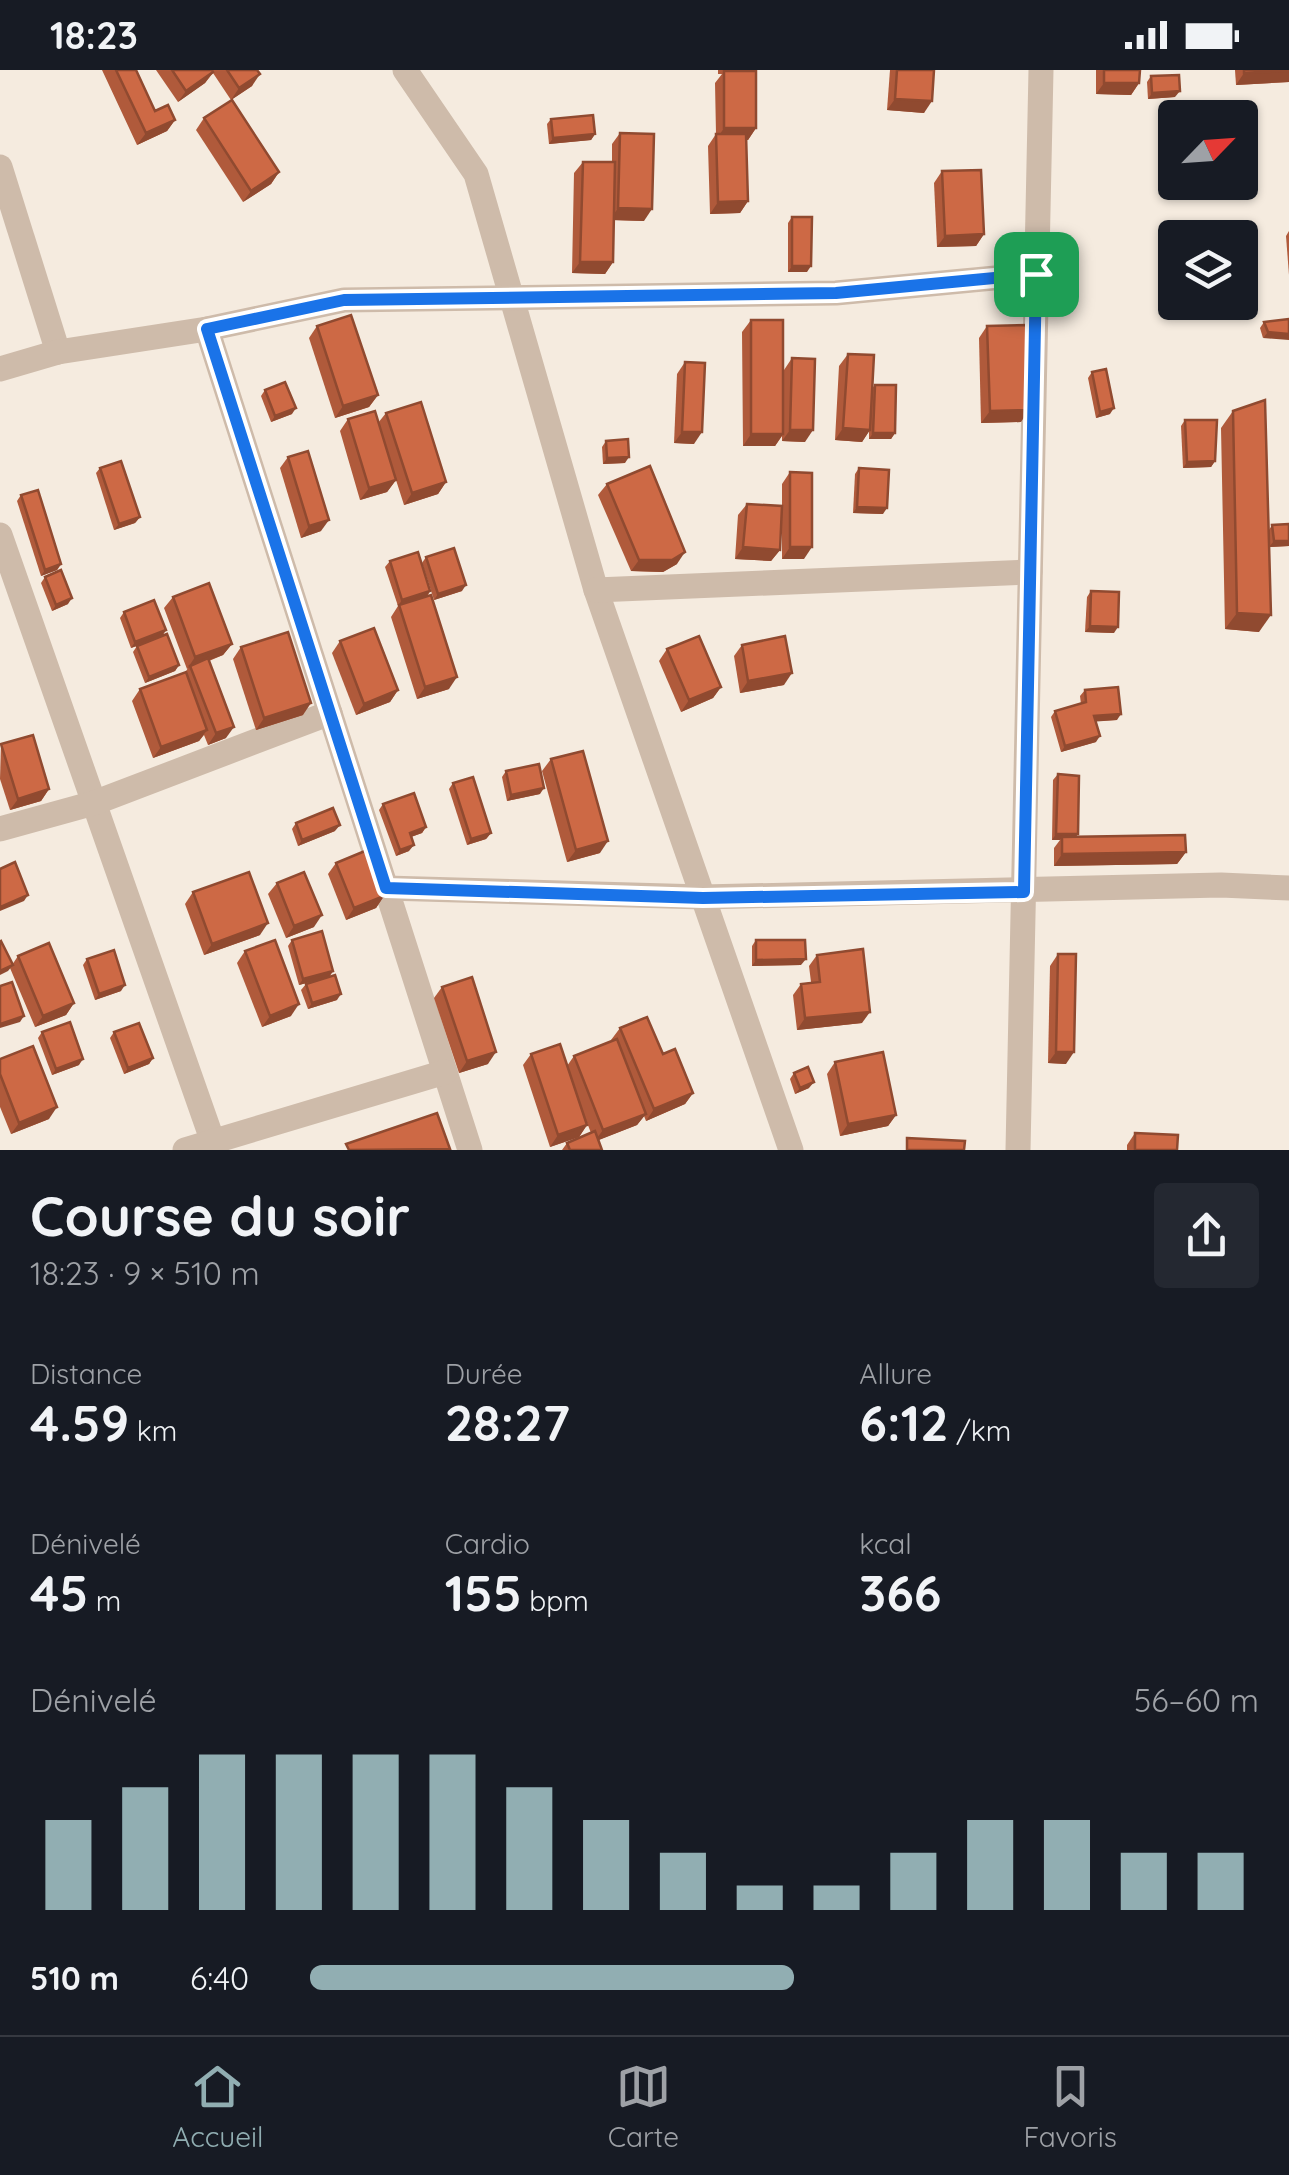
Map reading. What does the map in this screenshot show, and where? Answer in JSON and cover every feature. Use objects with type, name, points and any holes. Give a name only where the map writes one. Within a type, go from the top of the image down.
[{"type":"street","points":[[405,70],[476,174],[596,590],[791,1150]]},
{"type":"street","points":[[1018,1150],[1041,70]]},
{"type":"street","points":[[0,168],[58,352]]},
{"type":"street","points":[[0,369],[58,352],[207,329],[344,300],[836,293],[1036,274]]},
{"type":"street","points":[[207,329],[470,1150]]},
{"type":"street","points":[[0,535],[213,1142]]},
{"type":"street","points":[[596,590],[1030,572]]},
{"type":"street","points":[[0,829],[94,803],[330,713]]},
{"type":"street","points":[[386,888],[703,898],[1220,885],[1289,888]]},
{"type":"street","points":[[185,1150],[445,1072]]},
{"type":"building","points":[[116,70],[136,70],[155,111],[168,105],[175,120],[146,133]]},
{"type":"building","points":[[172,70],[212,70],[213,72],[186,91]]},
{"type":"building","points":[[227,70],[257,70],[260,74],[239,88]]},
{"type":"building","points":[[897,70],[934,70],[932,101],[895,99]]},
{"type":"building","points":[[1104,70],[1140,70],[1139,83],[1104,83]]},
{"type":"building","points":[[1289,70],[1289,71],[1244,73]]},
{"type":"building","points":[[724,71],[756,71],[756,128],[724,128]]},
{"type":"building","points":[[1179,75],[1180,91],[1152,93],[1151,76]]},
{"type":"building","points":[[232,100],[279,172],[251,191],[204,118]]},
{"type":"building","points":[[593,115],[595,134],[553,138],[551,119]]},
{"type":"building","points":[[620,133],[654,134],[652,209],[618,208]]},
{"type":"building","points":[[716,134],[746,134],[748,201],[718,202]]},
{"type":"building","points":[[583,162],[615,162],[613,262],[580,262]]},
{"type":"building","points":[[981,170],[984,234],[945,236],[942,171]]},
{"type":"building","points":[[792,217],[812,217],[811,266],[792,266]]},
{"type":"building","points":[[351,315],[378,395],[343,406],[317,326]]},
{"type":"building","points":[[1289,319],[1289,334],[1268,332],[1264,322]]},
{"type":"building","points":[[751,320],[783,320],[783,434],[751,434]]},
{"type":"building","points":[[1027,325],[1029,410],[990,411],[987,326]]},
{"type":"building","points":[[848,354],[874,355],[870,430],[843,428]]},
{"type":"building","points":[[792,358],[815,359],[813,430],[790,430]]},
{"type":"building","points":[[685,362],[705,363],[702,432],[682,432]]},
{"type":"building","points":[[1106,369],[1114,408],[1100,412],[1092,372]]},
{"type":"building","points":[[285,382],[296,408],[275,416],[265,390]]},
{"type":"building","points":[[875,385],[896,385],[895,433],[873,433]]},
{"type":"building","points":[[1265,400],[1271,615],[1237,613],[1233,411]]},
{"type":"building","points":[[421,402],[446,482],[412,493],[386,413]]},
{"type":"building","points":[[375,411],[396,480],[369,488],[348,419]]},
{"type":"building","points":[[1185,420],[1217,420],[1215,461],[1187,462]]},
{"type":"building","points":[[628,439],[629,457],[607,458],[606,441]]},
{"type":"building","points":[[308,451],[329,520],[309,526],[288,457]]},
{"type":"building","points":[[121,461],[140,517],[119,524],[100,468]]},
{"type":"building","points":[[650,466],[685,552],[672,560],[639,560],[607,484]]},
{"type":"building","points":[[859,468],[889,470],[887,508],[857,507]]},
{"type":"building","points":[[790,472],[812,473],[812,547],[790,547]]},
{"type":"building","points":[[38,490],[61,564],[45,570],[21,495]]},
{"type":"building","points":[[747,504],[782,506],[780,550],[743,547]]},
{"type":"building","points":[[1289,524],[1289,541],[1274,541],[1272,525]]},
{"type":"building","points":[[454,548],[466,585],[438,594],[426,557]]},
{"type":"building","points":[[418,552],[430,591],[402,600],[390,561]]},
{"type":"building","points":[[61,570],[72,598],[56,605],[45,577]]},
{"type":"building","points":[[209,583],[232,644],[195,657],[173,597]]},
{"type":"building","points":[[1091,591],[1119,592],[1118,627],[1090,626]]},
{"type":"building","points":[[431,595],[457,677],[425,687],[399,605]]},
{"type":"building","points":[[154,600],[166,630],[135,642],[124,612]]},
{"type":"building","points":[[374,628],[398,690],[364,704],[340,641]]},
{"type":"building","points":[[288,632],[311,703],[264,718],[241,647]]},
{"type":"building","points":[[167,634],[179,665],[149,677],[137,646]]},
{"type":"building","points":[[699,636],[721,687],[689,700],[667,649]]},
{"type":"building","points":[[785,636],[792,673],[748,681],[742,645]]},
{"type":"building","points":[[208,658],[234,727],[216,733],[190,666]]},
{"type":"building","points":[[186,672],[207,730],[161,747],[140,689]]},
{"type":"building","points":[[1118,687],[1121,714],[1094,716],[1100,736],[1065,746],[1055,711],[1086,702],[1085,690]]},
{"type":"building","points":[[33,735],[49,789],[18,799],[1,744]]},
{"type":"building","points":[[583,751],[608,841],[576,850],[551,759]]},
{"type":"building","points":[[539,764],[544,788],[511,795],[506,771]]},
{"type":"building","points":[[1058,774],[1079,776],[1078,834],[1056,834]]},
{"type":"building","points":[[473,777],[491,833],[471,839],[453,783]]},
{"type":"building","points":[[414,793],[426,827],[410,833],[414,845],[400,850],[383,804]]},
{"type":"building","points":[[333,808],[340,825],[302,840],[296,823]]},
{"type":"building","points":[[1185,835],[1186,852],[1062,854],[1062,837]]},
{"type":"building","points":[[365,851],[384,896],[354,908],[336,863]]},
{"type":"building","points":[[15,862],[28,895],[0,907],[0,869]]},
{"type":"building","points":[[249,872],[268,923],[212,944],[193,892]]},
{"type":"building","points":[[304,872],[322,915],[294,926],[277,883]]},
{"type":"building","points":[[322,931],[333,971],[303,979],[292,940]]},
{"type":"building","points":[[275,940],[299,1004],[270,1016],[245,951]]},
{"type":"building","points":[[756,940],[805,940],[806,959],[756,960]]},
{"type":"building","points":[[0,942],[13,965],[0,971]]},
{"type":"building","points":[[49,943],[74,1003],[43,1016],[18,956]]},
{"type":"building","points":[[863,949],[870,1012],[805,1018],[801,984],[820,982],[817,955]]},
{"type":"building","points":[[114,950],[125,985],[99,994],[87,959]]},
{"type":"building","points":[[1058,954],[1076,954],[1074,1052],[1056,1052]]},
{"type":"building","points":[[335,975],[341,994],[312,1003],[306,984]]},
{"type":"building","points":[[472,977],[496,1052],[467,1061],[442,987]]},
{"type":"building","points":[[12,982],[24,1016],[0,1024],[0,986]]},
{"type":"building","points":[[647,1017],[663,1054],[675,1049],[693,1093],[654,1109],[620,1028]]},
{"type":"building","points":[[70,1022],[83,1059],[56,1069],[42,1032]]},
{"type":"building","points":[[139,1023],[153,1058],[128,1068],[114,1032]]},
{"type":"building","points":[[617,1039],[646,1114],[603,1130],[574,1056]]},
{"type":"building","points":[[560,1044],[587,1125],[558,1135],[531,1054]]},
{"type":"building","points":[[33,1046],[57,1107],[19,1123],[0,1074],[0,1059]]},
{"type":"building","points":[[883,1052],[896,1115],[848,1124],[835,1062]]},
{"type":"building","points":[[808,1067],[814,1082],[800,1088],[794,1073]]},
{"type":"building","points":[[437,1113],[450,1149],[349,1150],[346,1144]]},
{"type":"building","points":[[595,1131],[602,1150],[570,1150],[567,1143]]},
{"type":"building","points":[[1135,1133],[1178,1135],[1177,1150],[1135,1150]]},
{"type":"building","points":[[907,1138],[965,1141],[964,1150],[907,1150]]},
{"type":"route","points":[[1036,274],[1024,892],[703,898],[386,888],[207,329],[344,300],[836,293],[1036,274]]}]
